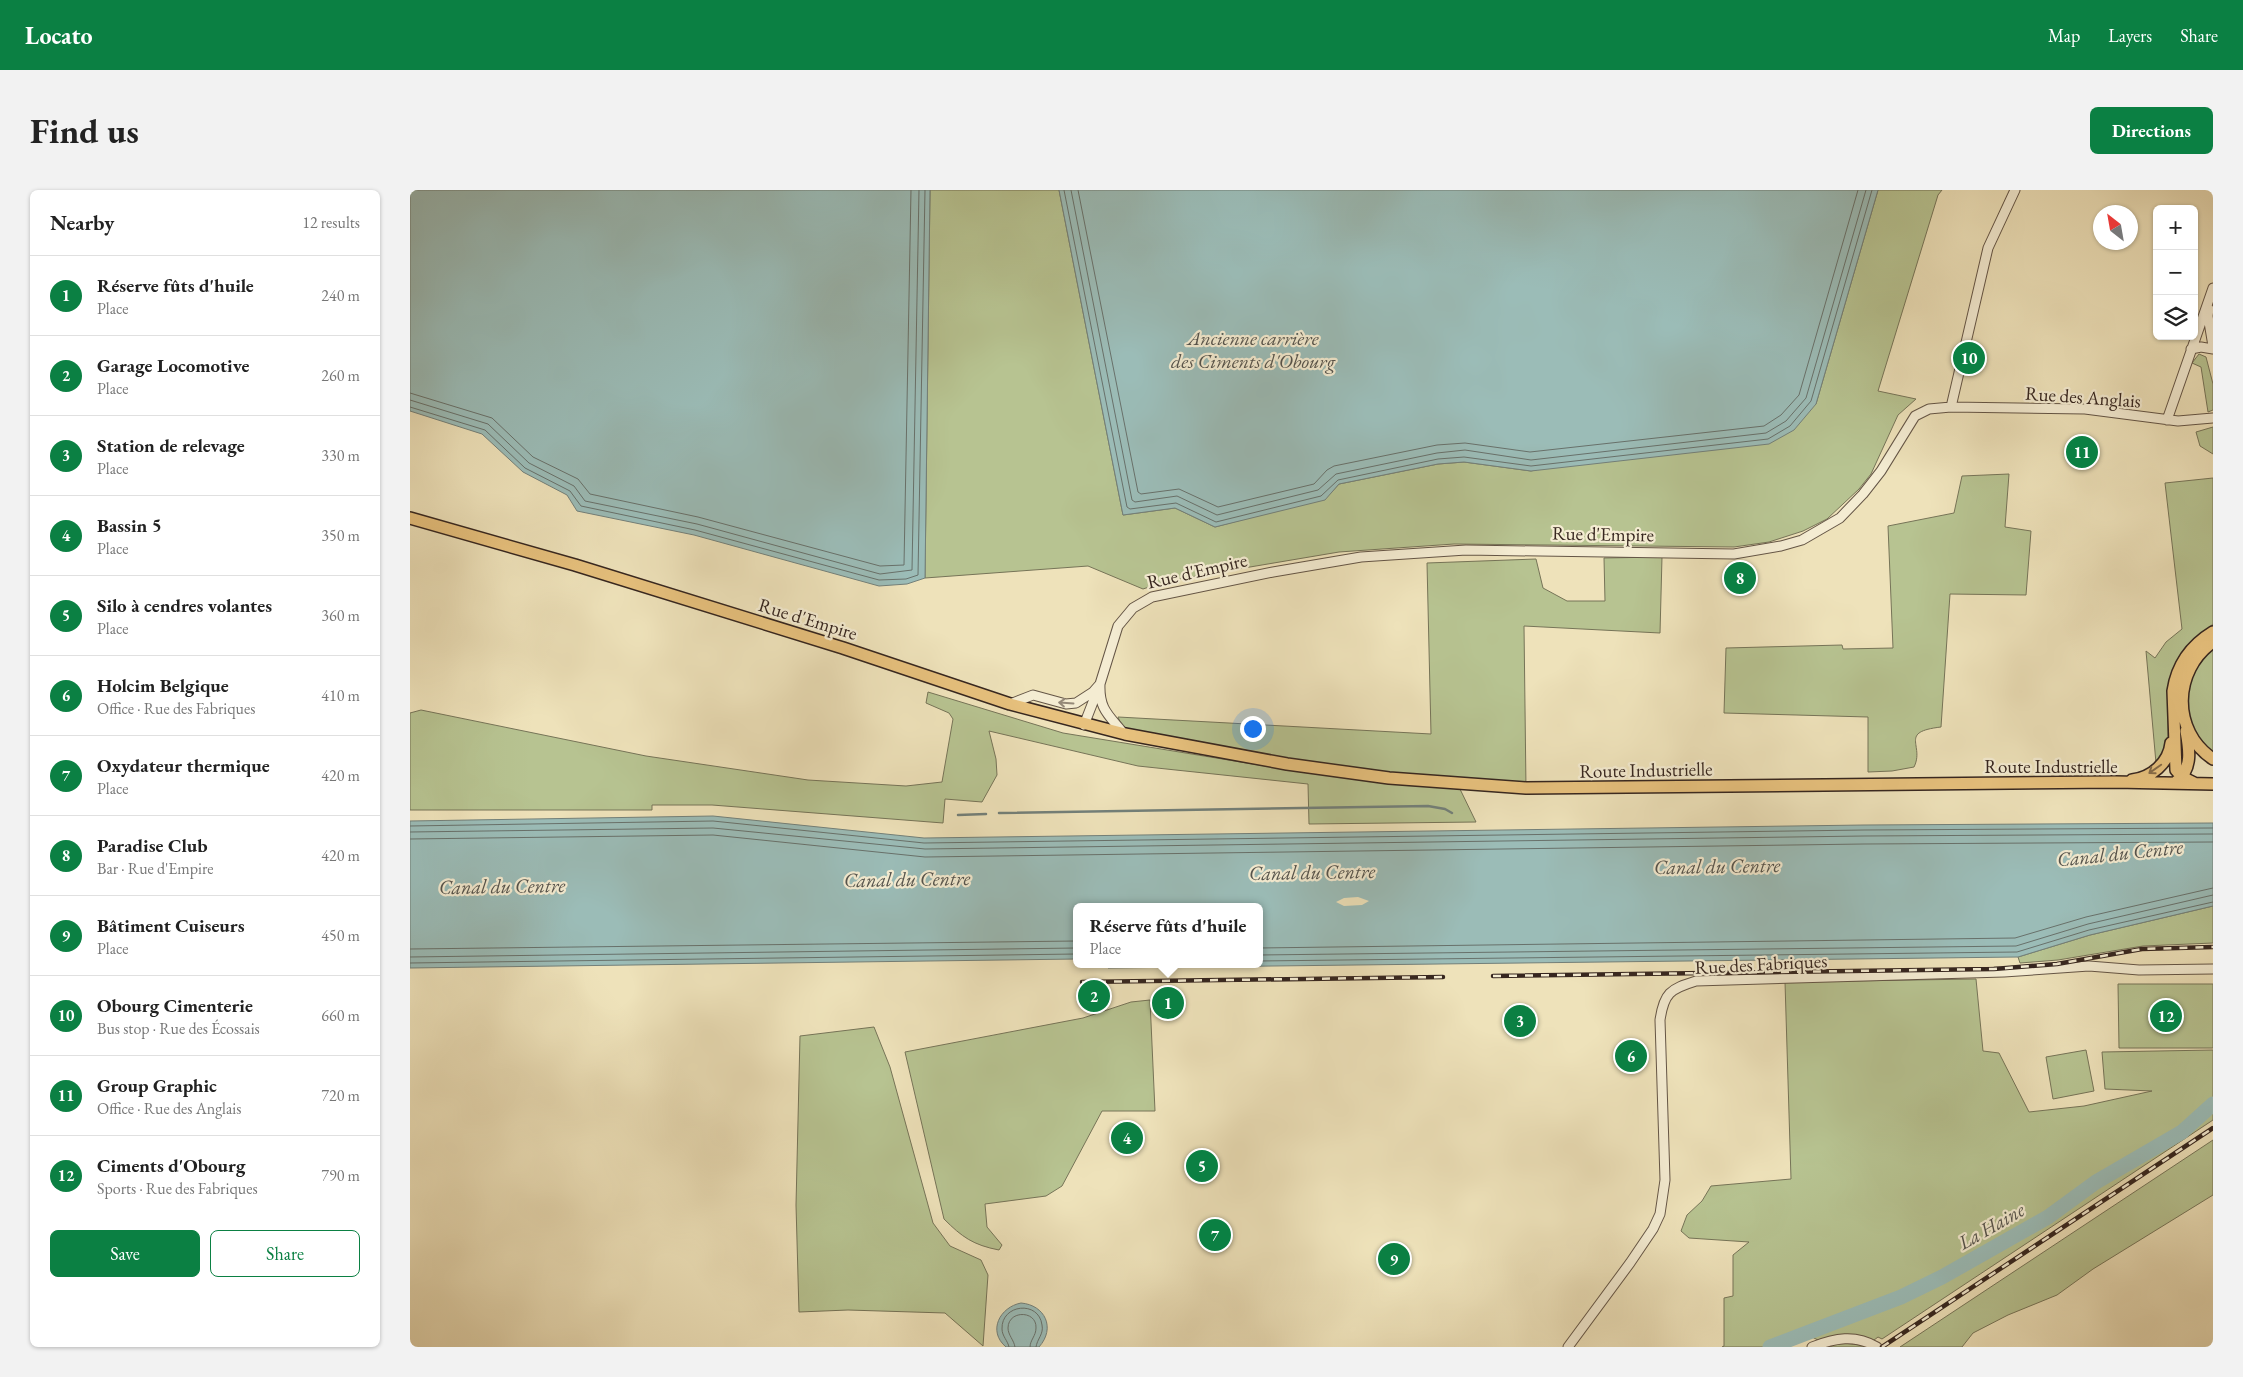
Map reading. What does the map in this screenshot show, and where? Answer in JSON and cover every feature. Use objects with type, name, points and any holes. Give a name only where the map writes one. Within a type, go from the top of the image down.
[{"type":"main road","name":"Rue d'Empire","points":[[410,518],[575,565],[843,648],[1010,704],[1084,725]]},
{"type":"main road","points":[[2115,782],[2137,780],[2166,761],[2170,746],[2173,692],[2179,669],[2185,657],[2199,642],[2213,632]]},
{"type":"main road","points":[[2172,784],[2182,777],[2188,764],[2189,755],[2182,702],[2185,678],[2194,659],[2213,642]]},
{"type":"main road","points":[[2173,692],[2175,764],[2178,775],[2198,784]]},
{"type":"main road","name":"Route Industrielle","points":[[1084,725],[1308,767],[1399,779],[1496,787],[1588,789],[2115,782],[2213,784]]},
{"type":"main road","points":[[2185,725],[2197,744],[2213,759]]},
{"type":"street","points":[[1951,407],[1988,248],[2015,190]]},
{"type":"street","points":[[2191,349],[2201,347],[2213,348],[2208,316],[2213,290]]},
{"type":"street","points":[[2167,420],[2213,290]]},
{"type":"street","name":"Rue des Anglais","points":[[1951,407],[2085,410],[2167,420],[2213,418]]},
{"type":"street","name":"Rue d'Empire","points":[[1084,725],[1100,684],[1112,640],[1121,621],[1142,602],[1165,594],[1273,572],[1361,557],[1466,550],[1734,554],[1760,551],[1802,540],[1840,518],[1863,494],[1881,471],[1915,416],[1929,409],[1951,407]]},
{"type":"street","points":[[2199,642],[2213,628]]},
{"type":"street","points":[[1010,704],[1033,695],[1066,704],[1076,703],[1093,692],[1100,684]]},
{"type":"street","points":[[1100,684],[1099,694],[1103,710],[1125,734]]},
{"type":"street","name":"Rue des Fabriques","points":[[1568,1347],[1630,1263],[1653,1229],[1660,1214],[1665,1180],[1660,1020],[1662,1006],[1674,988],[1696,981],[2004,972],[2090,966],[2139,970],[2213,969]]},
{"type":"street","points":[[1812,1347],[1832,1340],[1848,1338],[1862,1340],[1877,1347]]},
{"type":"green space","points":[[930,190],[1059,190],[1123,515],[1175,508],[1215,527],[1327,497],[1339,484],[1438,464],[1464,462],[1531,471],[1816,404],[1878,190],[1942,190],[1938,195],[1878,391],[1916,399],[1898,415],[1871,474],[1859,489],[1827,519],[1803,531],[1769,542],[1734,547],[1454,544],[1339,552],[1167,581],[1143,589],[1088,566],[925,578]]},
{"type":"green space","points":[[2199,354],[2206,357],[2213,384],[2213,410],[2208,412],[2201,367],[2192,363]]},
{"type":"green space","points":[[2213,427],[2213,454],[2200,446],[2196,432]]},
{"type":"green space","points":[[2009,474],[2005,527],[2031,531],[2026,595],[1950,594],[1941,727],[1928,729],[1916,736],[1917,759],[1914,767],[1892,771],[1868,772],[1868,717],[1724,713],[1726,648],[1842,645],[1843,649],[1893,648],[1888,526],[1954,513],[1962,476]]},
{"type":"green space","points":[[2213,478],[2213,624],[2196,638],[2168,692],[2168,747],[2156,763],[2146,651],[2155,658],[2166,642],[2182,629],[2165,483]]},
{"type":"green space","points":[[1662,557],[1660,633],[1524,626],[1526,788],[1458,785],[1476,822],[1309,824],[1308,784],[1138,766],[989,731],[996,759],[997,775],[982,802],[945,799],[943,823],[712,805],[652,805],[652,810],[410,810],[410,713],[421,710],[646,756],[808,780],[906,786],[942,782],[953,719],[949,713],[926,703],[928,692],[1063,733],[1308,773],[1308,768],[1125,734],[1118,717],[1431,734],[1427,563],[1536,559],[1543,588],[1567,601],[1605,601],[1604,558]]},
{"type":"green space","points":[[2213,645],[2213,755],[2202,747],[2185,713],[2187,679]]},
{"type":"green space","points":[[2213,906],[2213,943],[2143,946],[2058,960],[2020,963],[2018,957],[2090,935]]},
{"type":"green space","points":[[1976,979],[1983,1051],[1999,1053],[2029,1112],[2084,1106],[2152,1091],[2105,1089],[2102,1052],[2213,1050],[2213,1120],[1882,1339],[1878,1337],[1865,1347],[1832,1347],[1812,1337],[1787,1347],[1722,1347],[1724,1346],[1724,1298],[1733,1296],[1733,1255],[1749,1242],[1689,1238],[1681,1231],[1687,1215],[1702,1201],[1711,1186],[1791,1179],[1785,982]]},
{"type":"green space","points":[[2118,984],[2213,984],[2213,1048],[2119,1048]]},
{"type":"green space","points":[[1150,1000],[1155,1111],[1102,1111],[1062,1186],[1046,1196],[985,1204],[987,1227],[1002,1245],[999,1250],[975,1243],[957,1231],[944,1219],[905,1052],[1083,1018],[1131,1002]]},
{"type":"green space","points":[[874,1027],[890,1067],[933,1223],[950,1246],[981,1260],[988,1275],[983,1346],[945,1313],[848,1310],[799,1312],[796,1205],[800,1036]]},
{"type":"green space","points":[[2086,1050],[2094,1091],[2053,1099],[2046,1057]]},
{"type":"green space","points":[[2213,1140],[2213,1195],[2093,1269],[2057,1295],[2008,1315],[1973,1333],[1962,1347],[1900,1347]]},
{"type":"water","points":[[410,190],[930,190],[925,578],[907,584],[879,586],[694,535],[577,511],[567,495],[523,472],[482,434],[410,411]]},
{"type":"water","name":"Ancienne carrière des Ciments d'Obourg","points":[[1059,190],[1878,190],[1816,404],[1794,430],[1769,444],[1531,471],[1464,462],[1438,464],[1339,484],[1325,500],[1215,527],[1175,508],[1123,515]]},
{"type":"water","name":"Canal du Centre","points":[[713,816],[924,838],[1864,825],[2213,823],[2213,906],[2090,935],[2018,957],[1263,966],[1263,903],[1073,903],[1073,959],[410,968],[410,821]]},
{"type":"water","points":[[1021,1303],[1036,1308],[1045,1319],[1047,1332],[1039,1347],[1006,1347],[1000,1341],[997,1334],[997,1327],[1002,1314],[1007,1309]]},
{"type":"pier","points":[[1358,897],[1369,901],[1362,905],[1344,906],[1336,902],[1344,898]]},
{"type":"waterway","points":[[999,813],[1428,806],[1445,809],[1452,813]]},
{"type":"waterway","points":[[958,815],[986,814]]},
{"type":"waterway","name":"La Haine","points":[[1770,1347],[1901,1297],[1942,1277],[2048,1217],[2096,1182],[2182,1132],[2213,1104]]},
{"type":"railway","points":[[1493,976],[1994,969],[2057,964],[2142,949],[2213,947]]},
{"type":"railway","points":[[1082,982],[1443,977]]},
{"type":"railway","points":[[1882,1347],[2213,1128]]},
{"type":"place","name":"Obourg Cimenterie","points":[[1969,358]]},
{"type":"place","name":"Group Graphic","points":[[2082,452]]},
{"type":"place","name":"Paradise Club","points":[[1740,578]]},
{"type":"place","name":"Garage Locomotive","points":[[1094,996]]},
{"type":"place","name":"Réserve fûts d'huile","points":[[1168,1003]]},
{"type":"place","name":"Ciments d'Obourg","points":[[2166,1016]]},
{"type":"place","name":"Station de relevage","points":[[1520,1021]]},
{"type":"place","name":"Holcim Belgique","points":[[1631,1056]]},
{"type":"place","name":"Bassin 5","points":[[1127,1138]]},
{"type":"place","name":"Silo à cendres volantes","points":[[1202,1166]]},
{"type":"place","name":"Oxydateur thermique","points":[[1215,1235]]},
{"type":"place","name":"Bâtiment Cuiseurs","points":[[1394,1259]]}]
